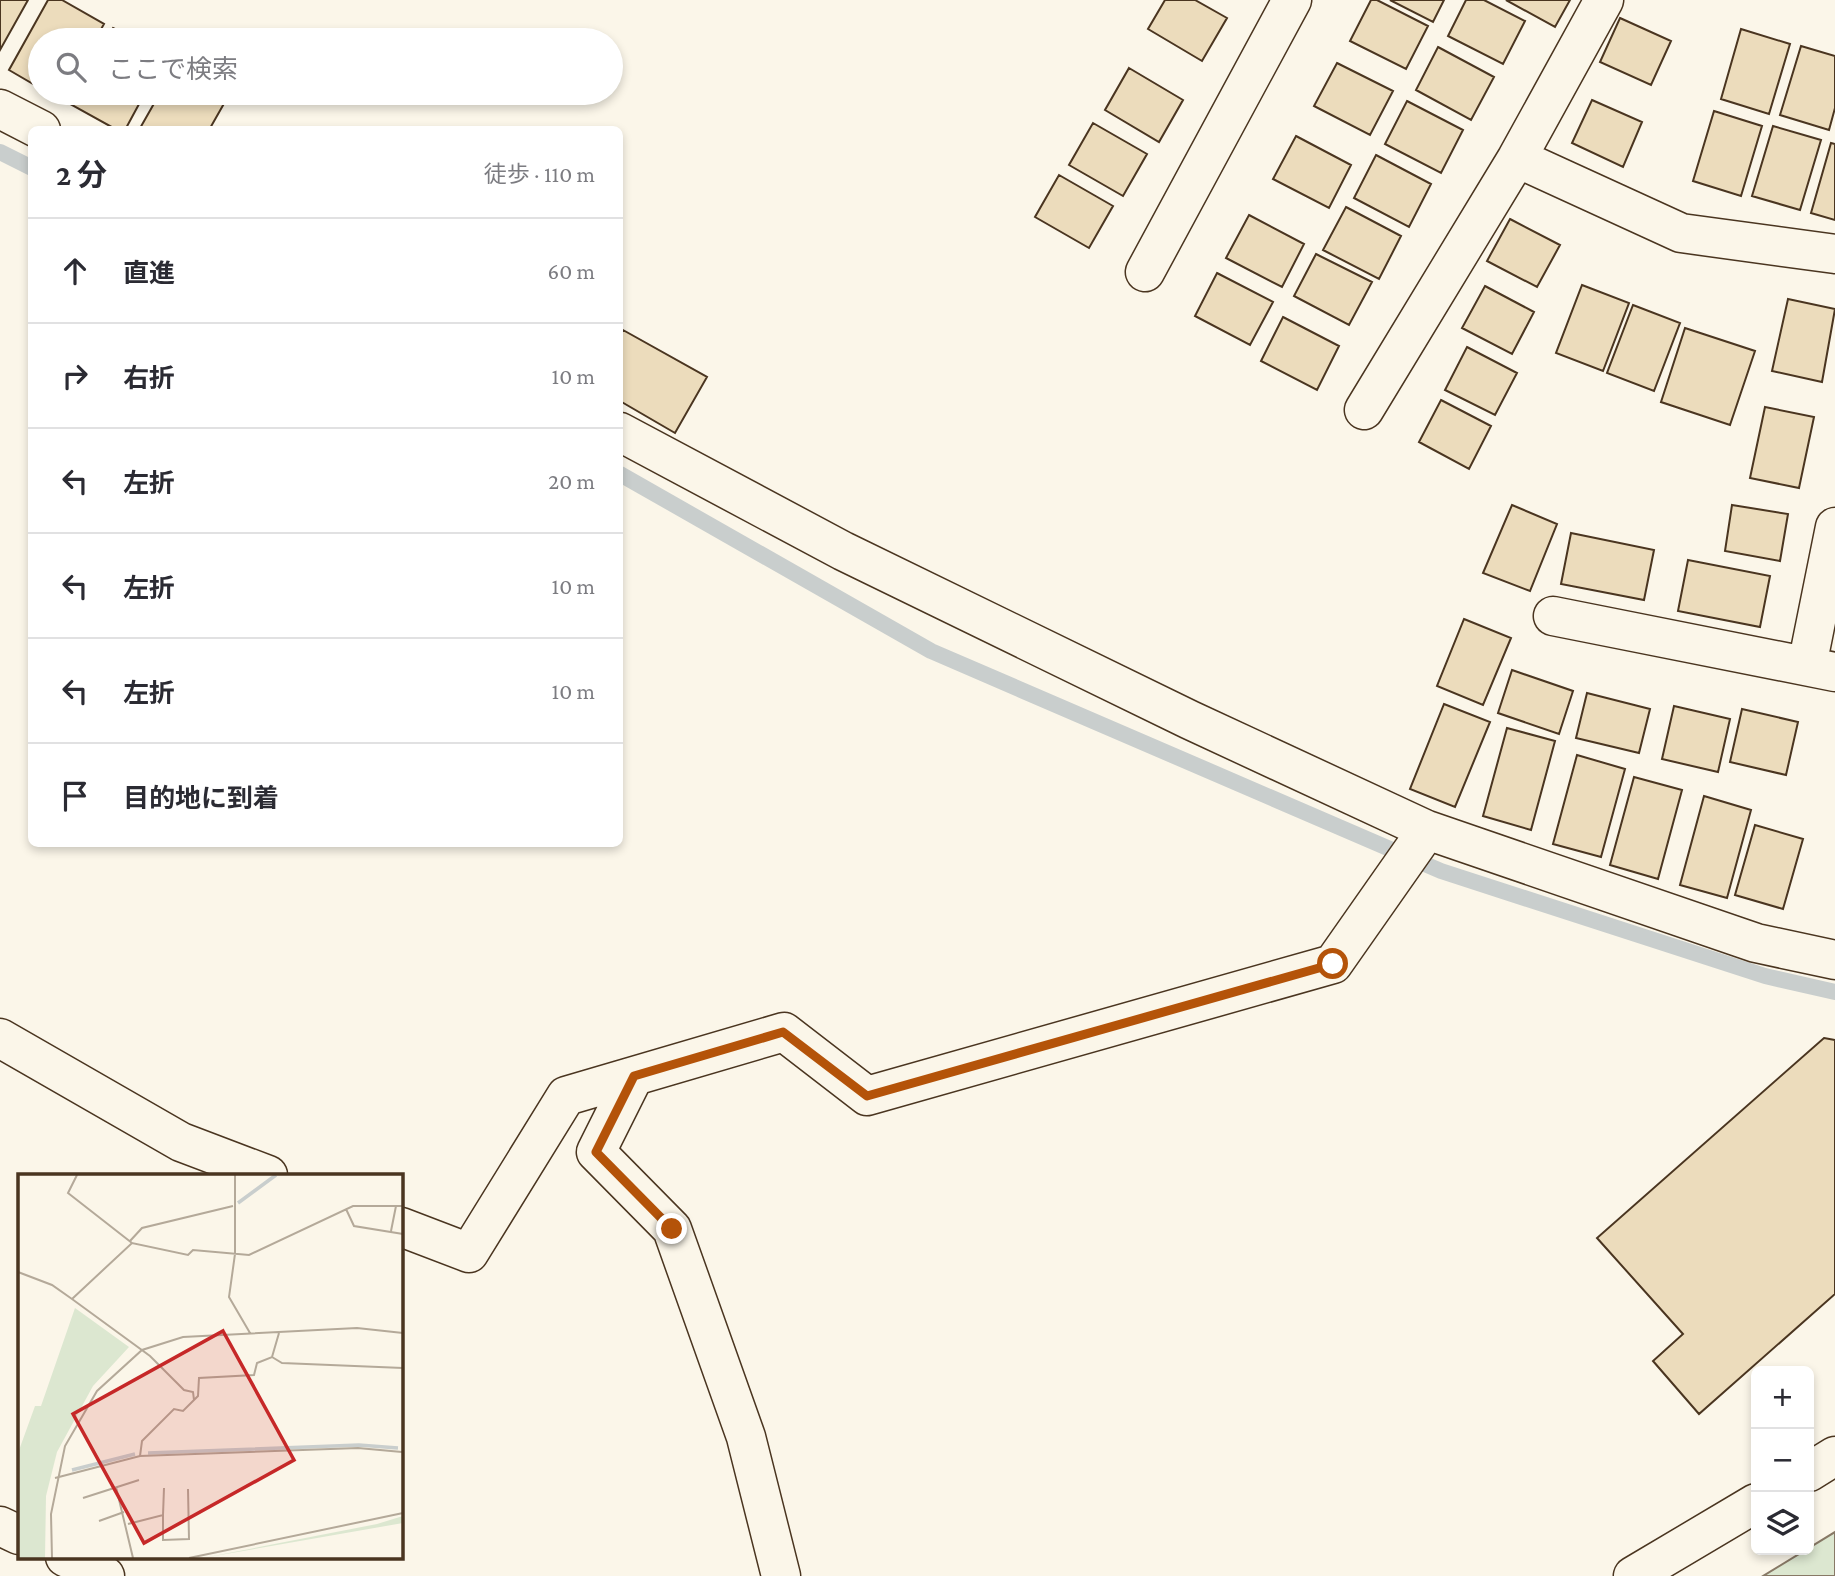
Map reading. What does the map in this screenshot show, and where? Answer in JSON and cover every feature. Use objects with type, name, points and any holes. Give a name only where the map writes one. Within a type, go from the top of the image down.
[{"type":"street","points":[[1145,272],[1292,0]]},
{"type":"street","points":[[1364,410],[1517,158],[1604,0]]},
{"type":"street","points":[[0,109],[33,126]]},
{"type":"street","points":[[1517,158],[1681,233],[1835,254]]},
{"type":"street","points":[[623,434],[843,551],[1190,720],[1427,830],[1756,943],[1835,960]]},
{"type":"street","points":[[1553,616],[1821,669],[1835,527]]},
{"type":"street","points":[[402,1227],[469,1253],[566,1096],[783,1032],[867,1096],[1333,964],[1427,830]]},
{"type":"street","points":[[0,1038],[181,1142],[265,1174]]},
{"type":"street","points":[[634,1076],[596,1152],[672,1229],[746,1437],[781,1576]]},
{"type":"street","points":[[1814,1469],[1835,1456]]},
{"type":"street","points":[[1633,1576],[1751,1506]]},
{"type":"street","points":[[0,1526],[18,1535]]},
{"type":"street","points":[[67,1558],[105,1576]]},
{"type":"green space","points":[[1835,1532],[1835,1576],[1763,1576],[1797,1555],[1814,1555],[1814,1545]]},
{"type":"building","points":[[0,0],[28,0],[0,50]]},
{"type":"building","points":[[48,0],[62,0],[104,24],[102,28],[32,28]]},
{"type":"building","points":[[1165,0],[1195,0],[1227,18],[1202,61],[1148,29]]},
{"type":"building","points":[[1371,0],[1377,0],[1428,26],[1406,69],[1350,41]]},
{"type":"building","points":[[1390,0],[1444,0],[1433,22]]},
{"type":"building","points":[[1466,0],[1484,0],[1525,21],[1503,64],[1448,36]]},
{"type":"building","points":[[1506,0],[1570,0],[1555,27]]},
{"type":"building","points":[[1620,18],[1671,41],[1651,85],[1600,62]]},
{"type":"building","points":[[1741,29],[1790,44],[1769,114],[1721,99]]},
{"type":"building","points":[[28,36],[28,81],[9,70]]},
{"type":"building","points":[[1801,46],[1835,56],[1835,108],[1829,130],[1780,115]]},
{"type":"building","points":[[1438,47],[1494,77],[1471,120],[1416,90]]},
{"type":"building","points":[[1337,63],[1393,91],[1370,135],[1314,106]]},
{"type":"building","points":[[1129,68],[1183,100],[1159,142],[1105,110]]},
{"type":"building","points":[[1592,100],[1642,122],[1623,167],[1572,143]]},
{"type":"building","points":[[1407,101],[1463,130],[1441,173],[1385,144]]},
{"type":"building","points":[[72,105],[139,105],[127,126],[110,126]]},
{"type":"building","points":[[153,105],[223,105],[211,126],[141,126]]},
{"type":"building","points":[[1714,111],[1762,126],[1741,196],[1693,181]]},
{"type":"building","points":[[1093,123],[1147,154],[1123,196],[1069,165]]},
{"type":"building","points":[[1773,126],[1821,140],[1800,210],[1752,196]]},
{"type":"building","points":[[1296,136],[1351,165],[1329,208],[1273,179]]},
{"type":"building","points":[[1831,143],[1835,144],[1835,220],[1811,213]]},
{"type":"building","points":[[1376,155],[1431,184],[1409,227],[1354,198]]},
{"type":"building","points":[[1059,175],[1113,206],[1089,248],[1035,217]]},
{"type":"building","points":[[1346,207],[1401,236],[1379,279],[1323,250]]},
{"type":"building","points":[[1249,215],[1304,244],[1282,287],[1226,258]]},
{"type":"building","points":[[1510,219],[1560,245],[1537,287],[1487,261]]},
{"type":"building","points":[[1316,254],[1372,282],[1349,325],[1294,296]]},
{"type":"building","points":[[1217,273],[1273,302],[1250,345],[1195,316]]},
{"type":"building","points":[[1582,285],[1629,303],[1603,371],[1556,353]]},
{"type":"building","points":[[1485,286],[1534,312],[1512,354],[1462,328]]},
{"type":"building","points":[[1788,299],[1835,309],[1822,382],[1772,371]]},
{"type":"building","points":[[1633,305],[1680,323],[1654,391],[1607,373]]},
{"type":"building","points":[[1283,317],[1339,346],[1317,390],[1261,361]]},
{"type":"building","points":[[1685,328],[1755,351],[1730,425],[1661,402]]},
{"type":"building","points":[[623,330],[707,377],[675,433],[623,403]]},
{"type":"building","points":[[1467,347],[1517,373],[1495,415],[1445,390]]},
{"type":"building","points":[[1441,400],[1491,426],[1469,469],[1419,442]]},
{"type":"building","points":[[1765,407],[1814,417],[1799,488],[1750,478]]},
{"type":"building","points":[[1512,505],[1557,524],[1530,591],[1483,573]]},
{"type":"building","points":[[1732,505],[1788,514],[1780,561],[1725,551]]},
{"type":"building","points":[[1571,533],[1654,550],[1644,600],[1561,584]]},
{"type":"building","points":[[1688,560],[1770,576],[1760,627],[1678,611]]},
{"type":"building","points":[[1464,619],[1511,638],[1483,705],[1437,686]]},
{"type":"building","points":[[1512,670],[1573,691],[1559,734],[1498,713]]},
{"type":"building","points":[[1587,693],[1650,709],[1639,753],[1576,738]]},
{"type":"building","points":[[1444,704],[1490,722],[1455,807],[1410,789]]},
{"type":"building","points":[[1674,706],[1730,719],[1718,772],[1662,759]]},
{"type":"building","points":[[1742,709],[1798,722],[1786,775],[1730,762]]},
{"type":"building","points":[[1507,728],[1555,741],[1531,830],[1483,816]]},
{"type":"building","points":[[1577,755],[1625,769],[1601,857],[1553,844]]},
{"type":"building","points":[[1634,777],[1682,790],[1658,879],[1610,865]]},
{"type":"building","points":[[1704,796],[1751,810],[1727,898],[1680,885]]},
{"type":"building","points":[[1755,825],[1803,839],[1783,909],[1735,895]]},
{"type":"building","points":[[1824,1038],[1835,1040],[1835,1294],[1699,1414],[1653,1361],[1683,1334],[1597,1238]]},
{"type":"waterway","points":[[0,152],[28,166]]},
{"type":"waterway","points":[[623,476],[931,651],[1441,871],[1765,976],[1835,992]]},
{"type":"route","points":[[672,1229],[596,1152],[634,1076],[783,1032],[867,1096],[1333,964]]}]
